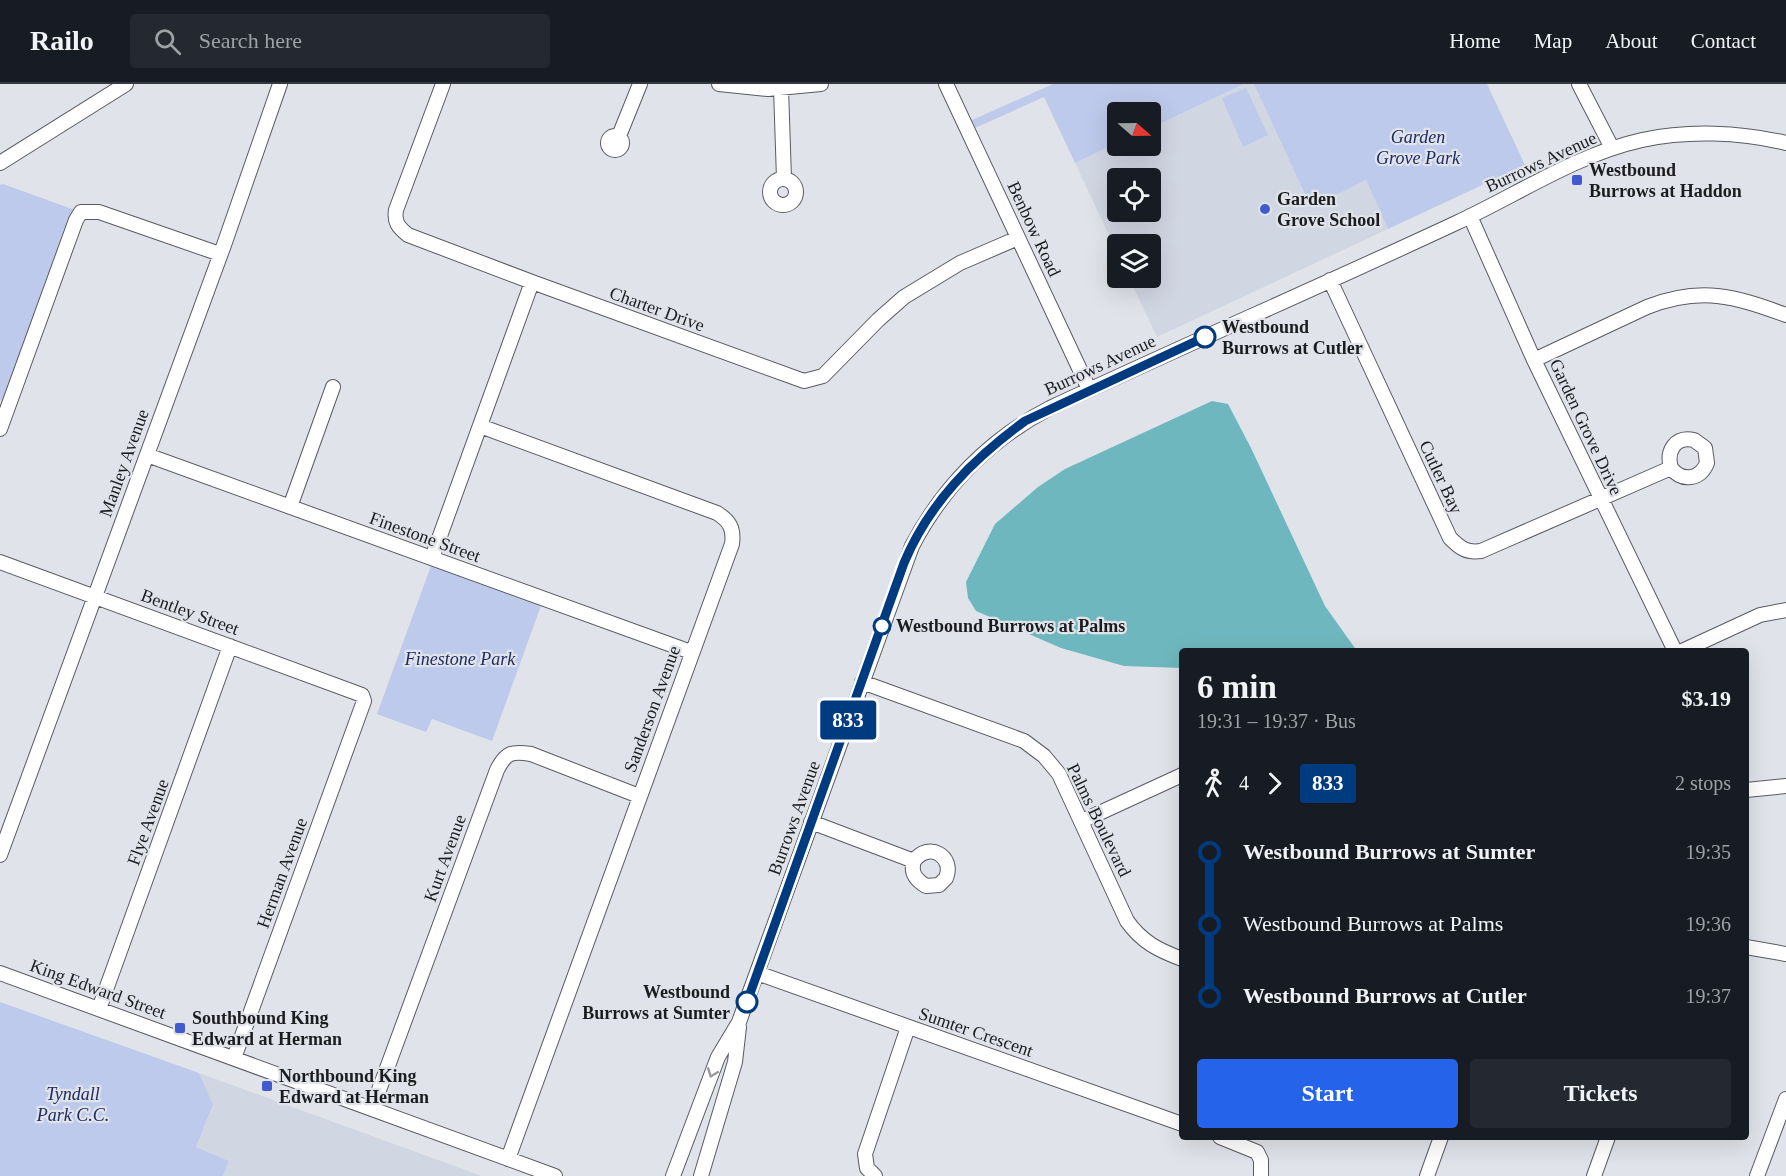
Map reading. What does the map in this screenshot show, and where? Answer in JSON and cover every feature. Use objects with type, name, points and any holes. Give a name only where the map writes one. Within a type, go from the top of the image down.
[{"type":"street","points":[[0,163],[126,84]]},
{"type":"street","name":"Manley Avenue","points":[[0,855],[280,84]]},
{"type":"street","name":"Charter Drive","points":[[443,84],[396,210],[394,219],[399,228],[408,235],[532,282],[804,381],[823,376],[904,297],[960,262],[1018,238]]},
{"type":"street","points":[[619,136],[640,84]]},
{"type":"street","points":[[719,84],[781,88],[821,84]]},
{"type":"street","name":"Benbow Road","points":[[946,84],[1089,389]]},
{"type":"street","points":[[1579,84],[1612,148]]},
{"type":"street","points":[[781,88],[784,179]]},
{"type":"street","name":"Burrows Avenue","points":[[673,1176],[718,1057],[739,1022],[912,546],[931,512],[953,483],[1001,438],[1025,421],[1089,389],[1470,216],[1586,158],[1612,148],[1643,140],[1696,134],[1720,134],[1786,143]]},
{"type":"street","points":[[0,429],[81,212],[99,212],[220,254]]},
{"type":"street","name":"Garden Grove Drive","points":[[1470,216],[1534,360],[1674,648]]},
{"type":"street","name":"Cutler Bay","points":[[1330,280],[1450,538],[1462,549],[1471,552],[1481,551],[1671,468]]},
{"type":"street","points":[[432,558],[532,282]]},
{"type":"street","points":[[1534,360],[1647,307],[1674,298],[1714,294],[1753,303],[1786,315]]},
{"type":"street","points":[[290,507],[333,387]]},
{"type":"street","name":"Sanderson Avenue","points":[[480,426],[717,513],[731,525],[733,534],[732,544],[508,1159]]},
{"type":"street","name":"Finestone Street","points":[[147,455],[691,652]]},
{"type":"street","name":"Bentley Street","points":[[0,562],[362,695],[364,701]]},
{"type":"street","points":[[1688,648],[1760,615],[1786,610]]},
{"type":"street","name":"Flye Avenue","points":[[99,1009],[230,646]]},
{"type":"street","name":"Palms Boulevard","points":[[861,682],[1010,736],[1035,748],[1059,774],[1134,931],[1150,946],[1179,958]]},
{"type":"street","name":"Herman Avenue","points":[[234,1058],[364,701]]},
{"type":"street","name":"Kurt Avenue","points":[[372,1109],[503,759],[516,751],[531,754],[639,796]]},
{"type":"street","points":[[1082,821],[1179,776]]},
{"type":"street","points":[[1749,790],[1786,786]]},
{"type":"street","points":[[811,822],[914,861]]},
{"type":"street","points":[[1749,948],[1786,954]]},
{"type":"street","name":"King Edward Street","points":[[0,973],[555,1176]]},
{"type":"street","name":"Sumter Crescent","points":[[757,974],[1179,1123]]},
{"type":"street","name":"Burrows Avenue","points":[[701,1176],[735,1062],[739,1022]]},
{"type":"street","points":[[875,1176],[867,1168],[865,1155],[908,1027]]},
{"type":"street","points":[[1757,1176],[1786,1099]]},
{"type":"street","points":[[1227,1140],[1257,1152],[1261,1160],[1261,1176]]},
{"type":"street","points":[[1427,1176],[1440,1140]]},
{"type":"street","points":[[1594,1176],[1607,1140]]},
{"type":"shaded area","name":"Garden Grove School","points":[[1244,84],[1254,84],[1311,206],[1366,180],[1388,229],[1157,337],[1134,288],[1161,288],[1161,234],[1109,234],[1075,163],[1107,148],[1107,156],[1161,156],[1161,123]]},
{"type":"shaded area","points":[[1212,401],[1228,404],[1325,606],[1355,648],[1179,648],[1179,668],[1124,666],[1061,648],[976,611],[968,598],[966,582],[995,524],[1038,487],[1065,469]]},
{"type":"shaded area","points":[[199,1073],[482,1176],[223,1176],[229,1161],[196,1147],[213,1106]]},
{"type":"green space","points":[[1053,84],[1244,84],[1161,123],[1161,102],[1107,102],[1107,148],[1075,163],[1044,97],[975,128],[972,120]]},
{"type":"green space","name":"Garden Grove Park","points":[[1254,84],[1487,84],[1525,165],[1388,229],[1366,180],[1311,207]]},
{"type":"green space","points":[[1246,88],[1268,135],[1243,147],[1222,98]]},
{"type":"green space","points":[[3,184],[75,210],[2,401],[0,400],[0,185]]},
{"type":"green space","name":"Finestone Park","points":[[432,563],[542,603],[492,741],[432,719],[426,732],[377,714]]},
{"type":"green space","name":"Tyndall Park C.C.","points":[[0,1002],[199,1073],[213,1105],[196,1147],[229,1161],[223,1176],[0,1176]]},
{"type":"bus line","name":"833","points":[[747,1002],[904,563],[931,512],[953,483],[973,463],[1001,438],[1025,421],[1089,389],[1205,337]]},
{"type":"place","name":"Westbound Burrows at Haddon","points":[[1577,180]]},
{"type":"place","name":"Garden Grove School","points":[[1265,209]]},
{"type":"place","name":"Westbound Burrows at Cutler","points":[[1205,337]]},
{"type":"place","name":"Westbound Burrows at Palms","points":[[882,626]]},
{"type":"place","name":"Westbound Burrows at Sumter","points":[[747,1002]]},
{"type":"place","name":"Southbound King Edward at Herman","points":[[180,1028]]},
{"type":"place","name":"Northbound King Edward at Herman","points":[[267,1086]]}]
